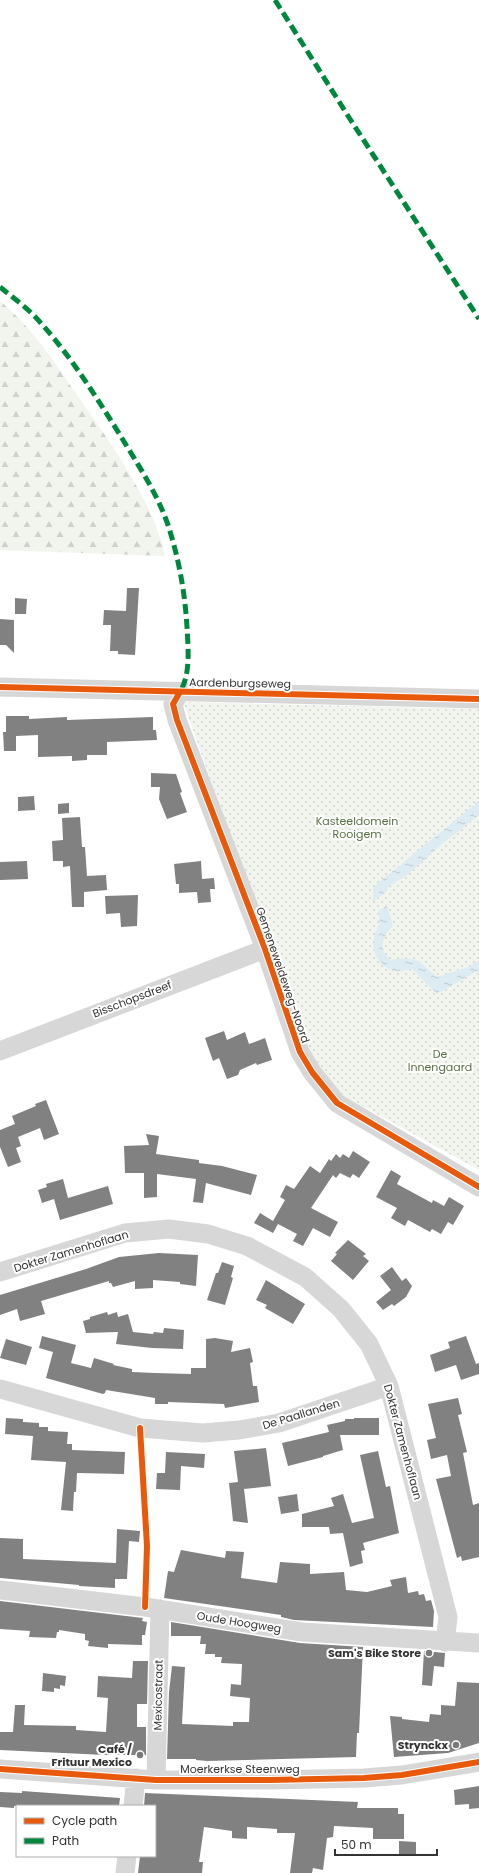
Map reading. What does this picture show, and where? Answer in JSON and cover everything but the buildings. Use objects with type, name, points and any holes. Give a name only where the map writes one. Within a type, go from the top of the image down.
[{"type":"street","name":"Aardenburgseweg","points":[[0,687],[479,698]]},
{"type":"street","name":"Gemeneweideweg-Noord","points":[[180,692],[173,704],[177,720],[265,949],[300,1052],[323,1088],[337,1103],[479,1187]]},
{"type":"street","name":"Bisschopsdreef","points":[[0,1051],[265,949]]},
{"type":"street","name":"Dokter Zamenhoflaan","points":[[0,1272],[125,1233],[169,1229],[214,1236],[247,1246],[305,1276],[341,1309],[368,1344],[389,1386],[448,1617],[445,1642]]},
{"type":"street","name":"De Paallanden","points":[[0,1389],[140,1428],[203,1433],[239,1430],[279,1423],[389,1386]]},
{"type":"street","name":"Oude Hoogweg","points":[[0,1590],[160,1610],[302,1632],[479,1643]]},
{"type":"street","name":"Mexicostraat","points":[[156,1780],[160,1610]]},
{"type":"street","name":"Moerkerkse Steenweg","points":[[0,1769],[156,1780],[364,1778],[402,1775],[479,1762]]},
{"type":"street","points":[[133,1805],[136,1778]]},
{"type":"street","points":[[125,1873],[127,1857]]},
{"type":"green space","points":[[0,301],[23,323],[43,347],[92,416],[130,474],[152,516],[160,536],[165,556],[0,550]]},
{"type":"green space","name":"Kasteeldomein Rooigem","points":[[183,702],[479,709],[479,1170],[344,1096],[320,1066],[300,1032]]},
{"type":"water","points":[[479,801],[479,815],[441,845],[407,875],[388,887],[385,893],[373,901],[373,889],[378,883]]},
{"type":"water","points":[[387,906],[393,926],[387,932],[382,943],[384,953],[390,960],[412,959],[421,963],[437,977],[468,967],[479,961],[479,970],[437,994],[412,969],[393,971],[384,966],[375,953],[373,943],[379,923],[378,911]]},
{"type":"marked path","points":[[275,0],[479,319]]},
{"type":"marked path","points":[[0,287],[35,316],[72,361],[120,435],[159,503],[169,528],[176,552],[185,602],[188,660],[186,677],[180,692]]},
{"type":"cycle path","points":[[0,687],[479,699]]},
{"type":"cycle path","points":[[180,692],[173,704],[177,720],[265,949],[300,1052],[312,1072],[337,1103],[479,1187]]},
{"type":"cycle path","points":[[140,1428],[147,1546],[145,1607]]},
{"type":"cycle path","points":[[0,1769],[156,1780],[270,1780],[364,1778],[402,1775],[479,1762]]},
{"type":"place","name":"Sam's Bike Store","points":[[429,1653]]},
{"type":"place","name":"Strynckx","points":[[456,1745]]},
{"type":"place","name":"Café / Frituur Mexico","points":[[140,1755]]},
{"type":"park label","name":"De Innengaard","points":[[440,1060]]}]
